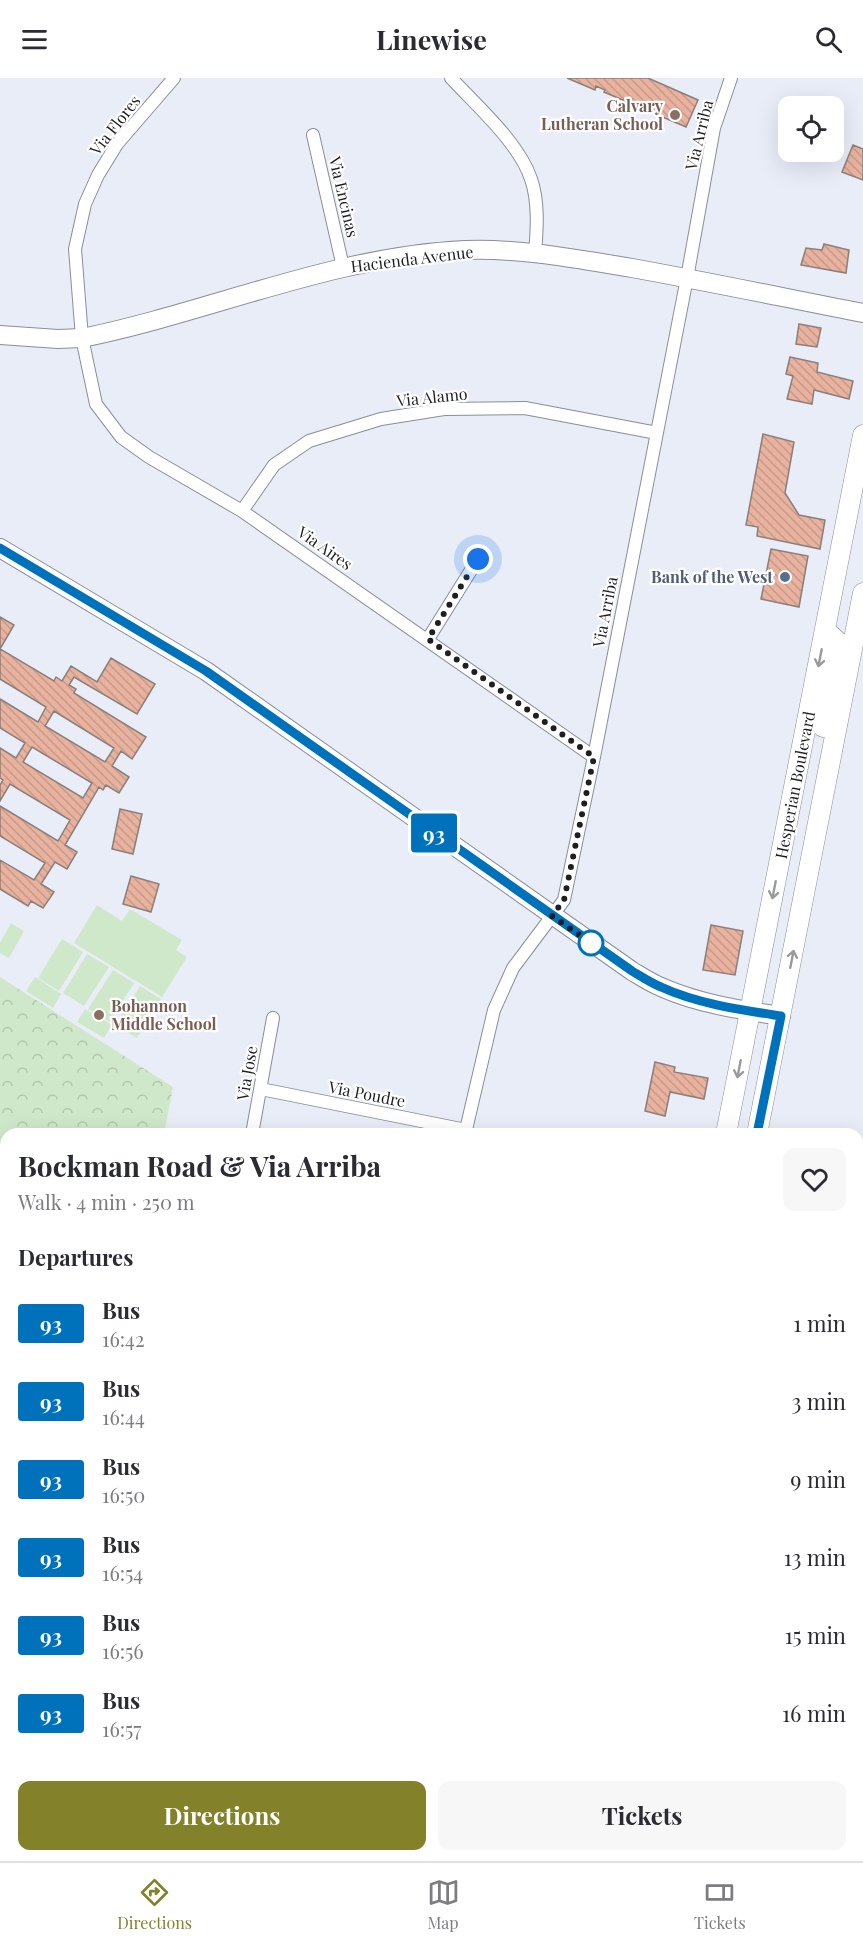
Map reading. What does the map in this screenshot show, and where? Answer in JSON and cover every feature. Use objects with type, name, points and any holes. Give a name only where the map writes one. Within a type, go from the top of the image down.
[{"type":"main road","name":"Hesperian Boulevard","points":[[727,1128],[863,435]]},
{"type":"main road","points":[[846,525],[852,560],[839,624],[853,643]]},
{"type":"main road","name":"Hesperian Boulevard","points":[[758,1128],[863,593]]},
{"type":"main road","points":[[825,630],[838,642],[823,726],[829,762]]},
{"type":"street","name":"Via Flores","points":[[81,338],[75,249],[85,204],[98,174],[117,144],[174,78]]},
{"type":"street","points":[[451,78],[518,152],[532,180],[537,227],[535,253]]},
{"type":"street","name":"Via Arriba","points":[[466,1128],[494,1010],[513,968],[564,900],[657,433],[714,128],[731,78]]},
{"type":"street","name":"Via Encinas","points":[[313,135],[343,267]]},
{"type":"street","name":"Hacienda Avenue","points":[[0,335],[81,338],[343,267],[466,250],[559,256],[687,278],[863,313]]},
{"type":"street","name":"Via Aires","points":[[81,338],[96,404],[121,437],[149,457],[242,511],[594,757]]},
{"type":"street","name":"Via Alamo","points":[[242,511],[274,465],[309,441],[381,419],[444,409],[525,408],[657,433]]},
{"type":"street","points":[[0,548],[206,671],[632,971],[661,987],[723,1006],[781,1016]]},
{"type":"street","points":[[428,639],[478,559]]},
{"type":"street","name":"Via Jose","points":[[253,1128],[273,1018]]},
{"type":"street","name":"Via Poudre","points":[[261,1089],[446,1128]]},
{"type":"green space","points":[[97,905],[122,921],[130,909],[182,940],[176,950],[187,957],[162,997],[74,943]]},
{"type":"green space","points":[[11,923],[24,931],[9,958],[0,953],[0,943]]},
{"type":"green space","points":[[62,939],[83,952],[59,991],[38,978]]},
{"type":"green space","points":[[87,954],[109,967],[84,1006],[63,993]]},
{"type":"green space","points":[[113,970],[134,983],[110,1022],[88,1009]]},
{"type":"green space","points":[[0,977],[173,1087],[165,1128],[0,1128]]},
{"type":"green space","points":[[35,977],[61,994],[53,1008],[26,991]]},
{"type":"green space","points":[[140,986],[161,999],[137,1038],[115,1025]]},
{"type":"green space","points":[[85,1009],[112,1025],[104,1038],[77,1022]]},
{"type":"building","name":"Calvary Lutheran School","points":[[567,78],[648,78],[698,100],[686,127],[604,92],[605,90],[596,86],[595,90]]},
{"type":"building","points":[[853,145],[863,149],[863,180],[842,172]]},
{"type":"building","points":[[824,244],[849,250],[846,273],[801,265],[806,248],[822,250]]},
{"type":"building","points":[[799,324],[821,328],[817,347],[796,344]]},
{"type":"building","points":[[790,357],[818,363],[817,372],[853,381],[849,399],[814,390],[812,404],[787,399],[793,376],[786,374]]},
{"type":"building","points":[[763,434],[794,442],[785,493],[799,515],[825,520],[820,549],[757,536],[758,527],[746,525]]},
{"type":"building","name":"Bank of the West","points":[[771,549],[808,556],[799,607],[761,599]]},
{"type":"building","points":[[0,617],[14,625],[0,649]]},
{"type":"building","points":[[0,649],[54,681],[56,677],[62,681],[71,666],[97,682],[111,658],[155,684],[137,714],[74,677],[69,685],[76,689],[74,693],[146,737],[132,759],[121,751],[112,766],[129,777],[119,793],[106,785],[103,790],[99,787],[65,845],[77,852],[67,869],[55,862],[41,884],[54,892],[43,908],[31,901],[28,906],[0,889],[0,860],[34,880],[45,863],[0,836],[0,806],[58,841],[70,820],[10,784],[0,801],[0,785],[3,780],[0,778],[0,748],[16,758],[25,743],[0,728],[0,699],[38,722],[46,707],[0,679]],"holes":[[[54,711],[114,748],[105,762],[45,726]],[[32,747],[92,783],[83,798],[23,762]]]},
{"type":"building","points":[[120,809],[142,814],[133,854],[112,849]]},
{"type":"building","points":[[131,876],[159,884],[151,912],[123,904]]},
{"type":"building","points":[[711,925],[743,931],[735,975],[703,970]]},
{"type":"building","points":[[655,1062],[675,1067],[674,1072],[708,1078],[704,1099],[670,1092],[665,1116],[645,1111]]},
{"type":"bus line","name":"93","points":[[0,548],[206,671],[632,971],[661,987],[695,998],[723,1006],[781,1016],[758,1128]]},
{"type":"place","name":"Calvary Lutheran School","points":[[675,115]]},
{"type":"place","name":"Bank of the West","points":[[785,577]]},
{"type":"place","name":"Bohannon Middle School","points":[[99,1015]]},
{"type":"route","points":[[478,559],[428,639],[594,757],[564,900],[552,916],[591,943]]}]
